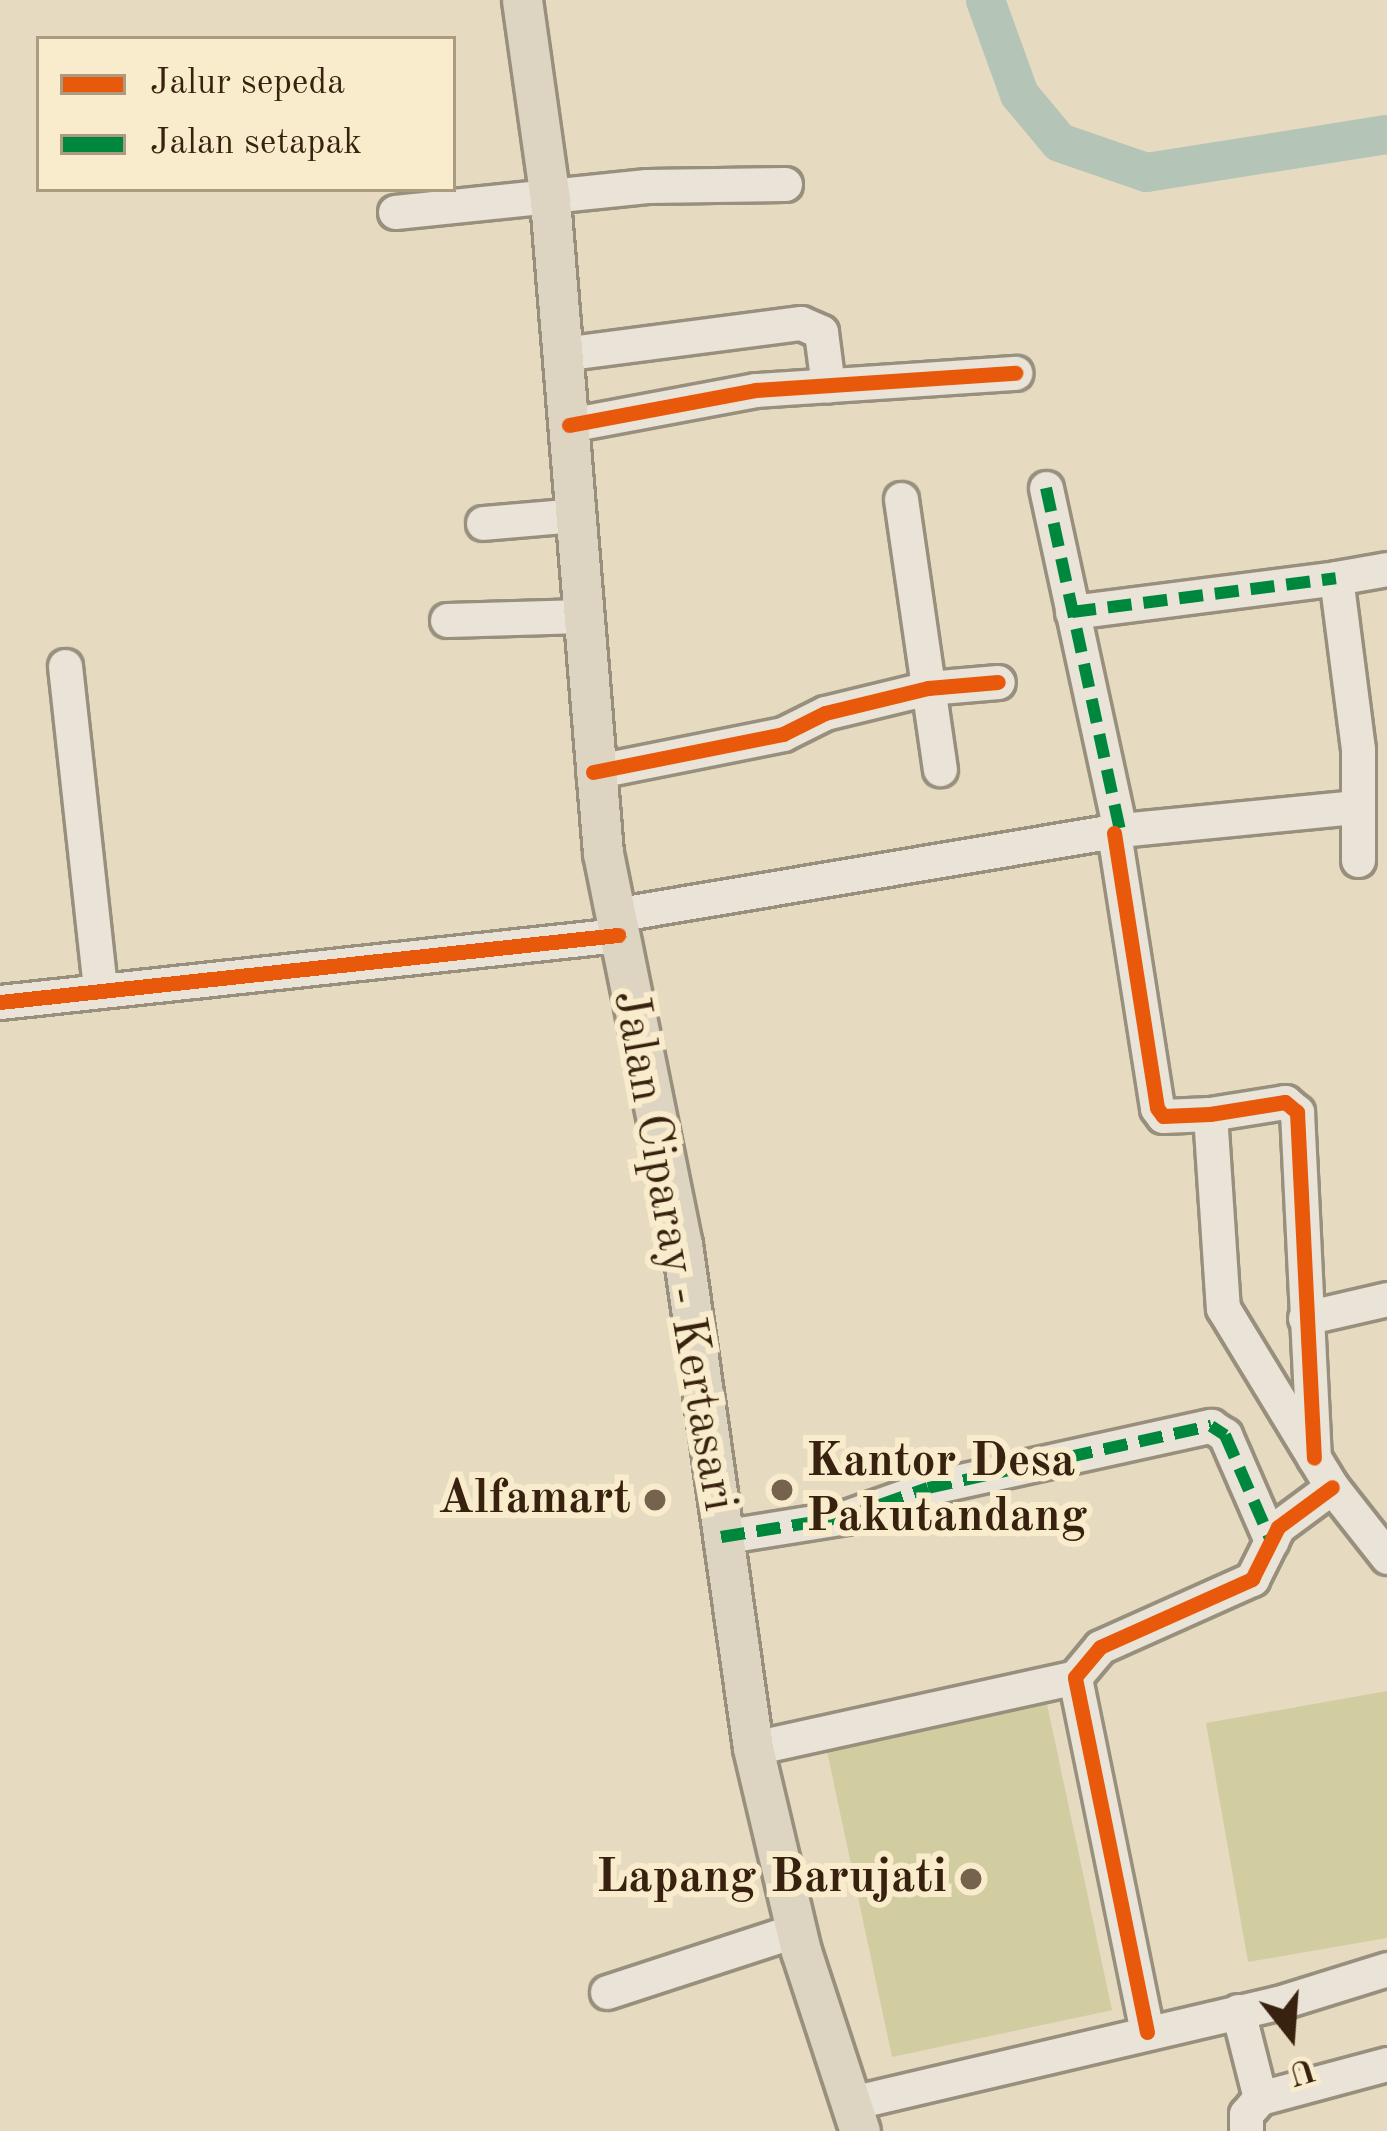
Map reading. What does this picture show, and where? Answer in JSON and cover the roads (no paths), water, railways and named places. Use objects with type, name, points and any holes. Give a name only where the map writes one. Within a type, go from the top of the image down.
[{"type":"main road","name":"Jalan Ciparay - Kertasari","points":[[522,0],[550,200],[593,772],[616,925],[682,1244],[753,1748],[797,1930],[856,2117]]},
{"type":"street","points":[[395,212],[550,200],[647,186],[785,184]]},
{"type":"street","points":[[562,354],[801,323],[821,332],[828,386]]},
{"type":"street","points":[[568,424],[739,392],[1016,374]]},
{"type":"street","points":[[1046,488],[1117,832],[1156,1108],[1163,1115],[1210,1114],[1285,1102],[1298,1112],[1314,1458]]},
{"type":"street","points":[[901,499],[940,769]]},
{"type":"street","points":[[483,523],[576,515]]},
{"type":"street","points":[[1072,612],[1387,569]]},
{"type":"street","points":[[1336,578],[1358,749],[1353,807],[1358,860]]},
{"type":"street","points":[[448,620],[583,616]]},
{"type":"street","points":[[65,666],[100,989]]},
{"type":"street","points":[[593,772],[784,734],[825,713],[928,688],[998,682]]},
{"type":"street","points":[[0,1002],[616,925],[1117,832],[1353,807]]},
{"type":"street","points":[[1210,1114],[1223,1308],[1332,1487],[1387,1557]]},
{"type":"street","points":[[1305,1318],[1387,1299]]},
{"type":"street","points":[[721,1538],[846,1517],[928,1488],[1211,1426],[1226,1436],[1271,1541]]},
{"type":"street","points":[[753,1748],[1075,1677],[1100,1647],[1242,1586],[1271,1541],[1332,1487]]},
{"type":"street","points":[[1075,1677],[1147,2032]]},
{"type":"street","points":[[607,1992],[797,1930]]},
{"type":"street","points":[[856,2117],[1147,2032],[1238,2012],[1387,1969]]},
{"type":"street","points":[[1238,2012],[1260,2098]]},
{"type":"street","points":[[1246,2131],[1246,2114],[1260,2098],[1387,2065]]},
{"type":"waterway","points":[[985,0],[1019,94],[1059,142],[1146,172],[1387,134]]},
{"type":"place","name":"Kantor Desa Pakutandang","points":[[782,1490]]},
{"type":"place","name":"Alfamart","points":[[655,1500]]},
{"type":"place","name":"Lapang Barujati","points":[[971,1879]]}]
